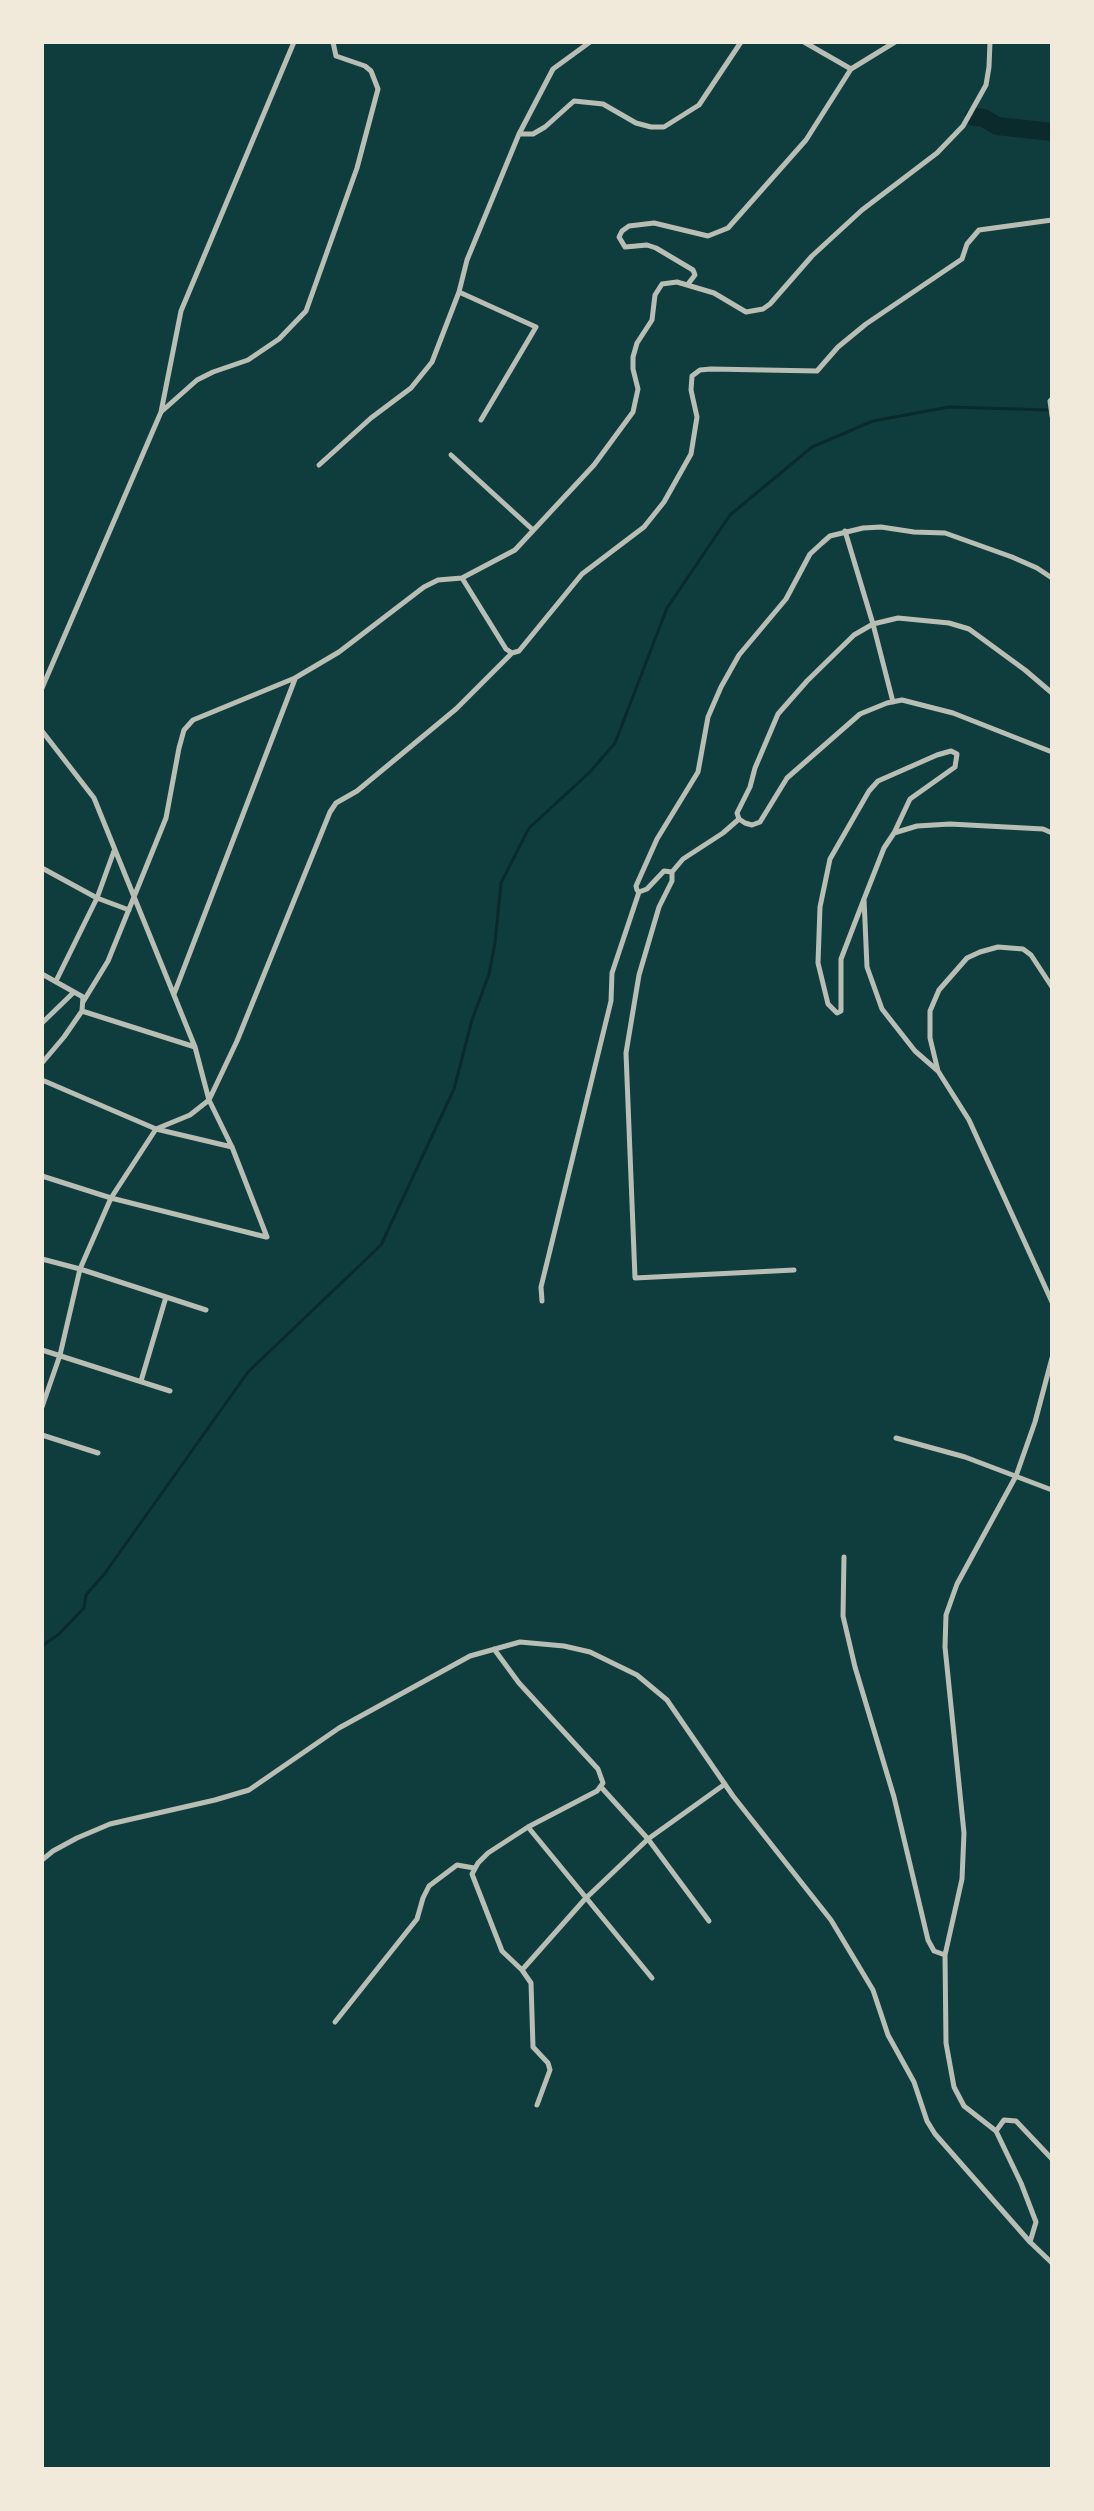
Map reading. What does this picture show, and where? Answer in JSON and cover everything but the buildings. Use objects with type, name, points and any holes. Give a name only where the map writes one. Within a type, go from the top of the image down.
[{"type":"street","points":[[42,688],[161,412],[181,311],[294,42]]},
{"type":"street","points":[[161,412],[197,380],[248,360],[279,339],[306,311],[357,168],[378,89],[371,71],[365,66],[336,56],[333,42]]},
{"type":"street","points":[[319,465],[371,418],[411,388],[432,362],[459,292],[467,260],[519,134],[553,69],[590,42]]},
{"type":"street","points":[[519,134],[533,134],[545,127],[574,101],[603,104],[636,123],[664,127],[699,105],[741,42]]},
{"type":"street","points":[[804,42],[851,69]]},
{"type":"street","points":[[688,285],[695,275],[693,270],[656,248],[647,245],[625,247],[619,237],[622,231],[629,226],[654,223],[708,236],[728,228],[806,140],[851,69],[895,42]]},
{"type":"street","points":[[83,1002],[108,961],[166,818],[184,730],[193,720],[295,678],[339,652],[424,587],[438,580],[462,578],[505,557],[613,442],[633,412],[638,389],[633,357],[637,343],[652,320],[658,288],[671,282],[688,285],[714,293],[746,312],[763,309],[770,304],[812,256],[862,210],[937,153],[963,126],[986,85],[990,42]]},
{"type":"street","points":[[42,1407],[60,1355],[80,1269],[111,1198],[156,1129],[190,1115],[209,1100],[237,1041],[330,812],[336,803],[357,791],[456,709],[512,653],[519,651],[582,574],[644,527],[664,502],[691,454],[697,417],[691,390],[692,376],[700,370],[817,371],[838,347],[866,324],[962,259],[967,244],[979,230],[1052,220]]},
{"type":"street","points":[[459,292],[536,327],[481,420]]},
{"type":"street","points":[[1051,400],[1051,414]]},
{"type":"street","points":[[451,455],[533,530]]},
{"type":"street","points":[[542,1301],[545,1272],[611,1001],[612,973],[639,892],[636,886],[657,839],[698,772],[708,717],[727,676],[753,636],[786,599],[810,554],[830,536],[845,531],[881,527],[945,533],[1012,557],[1052,578]]},
{"type":"street","points":[[845,531],[893,702]]},
{"type":"street","points":[[462,578],[506,649],[512,653]]},
{"type":"street","points":[[1052,693],[969,629],[949,623],[898,618],[873,624],[854,635],[778,714],[737,813],[739,819],[752,825],[760,822],[787,778],[860,714],[902,700],[953,713],[1052,752]]},
{"type":"street","points":[[174,995],[295,678]]},
{"type":"street","points":[[42,731],[94,798],[195,1047],[209,1100],[232,1147],[267,1237],[111,1198],[42,1176]]},
{"type":"street","points":[[951,751],[957,754],[955,767],[910,799],[894,833],[884,848],[841,959],[841,1011],[837,1013],[825,996],[818,963],[820,907],[830,859],[869,791],[878,781],[937,755],[951,751]]},
{"type":"street","points":[[739,819],[683,859],[672,872],[672,881],[659,907],[639,975],[626,1053],[635,1278],[794,1270]]},
{"type":"street","points":[[894,833],[917,826],[950,824],[1043,829],[1052,833]]},
{"type":"street","points":[[56,981],[97,898],[115,849]]},
{"type":"street","points":[[42,868],[97,898],[129,910]]},
{"type":"street","points":[[639,892],[647,889],[664,871],[672,872]]},
{"type":"street","points":[[864,899],[867,967],[882,1009],[915,1051],[938,1071],[969,1120],[1052,1302]]},
{"type":"street","points":[[938,1071],[930,1038],[930,1011],[939,990],[967,958],[998,947],[1023,949],[1031,955],[1052,987]]},
{"type":"street","points":[[42,974],[83,997],[82,1011],[42,1063]]},
{"type":"street","points":[[42,1023],[73,993]]},
{"type":"street","points":[[82,1011],[195,1047]]},
{"type":"street","points":[[42,1080],[156,1129],[232,1147]]},
{"type":"street","points":[[42,1259],[206,1310]]},
{"type":"street","points":[[141,1381],[166,1297]]},
{"type":"street","points":[[42,1350],[170,1391]]},
{"type":"street","points":[[1030,2242],[1036,2222],[1021,2183],[996,2131],[964,2106],[954,2087],[946,2043],[945,1955],[962,1879],[964,1833],[945,1647],[946,1615],[957,1584],[1016,1476],[1035,1422],[1052,1358]]},
{"type":"street","points":[[42,1435],[98,1453]]},
{"type":"street","points":[[896,1438],[965,1457],[1052,1490]]},
{"type":"street","points":[[844,1557],[843,1616],[855,1667],[894,1797],[928,1940],[934,1951],[945,1955]]},
{"type":"street","points":[[42,1860],[77,1838],[110,1824],[249,1790],[339,1728],[470,1656],[520,1642],[590,1652],[637,1675],[667,1700],[725,1784],[831,1920],[873,1990],[888,2035],[914,2082],[927,2121],[1030,2242],[1052,2263]]},
{"type":"street","points":[[494,1649],[519,1683],[598,1769],[601,1787],[648,1839],[709,1921]]},
{"type":"street","points":[[522,1970],[585,1899],[648,1839],[725,1784]]},
{"type":"street","points":[[537,2105],[550,2070],[548,2063],[533,2047],[531,1983],[497,1943],[472,1874],[488,1853],[601,1787]]},
{"type":"street","points":[[528,1827],[652,1978]]},
{"type":"street","points":[[335,2022],[417,1919],[429,1886],[457,1865],[474,1868]]},
{"type":"street","points":[[996,2131],[1004,2120],[1016,2121],[1052,2159]]},
{"type":"waterway","points":[[974,117],[984,118],[997,126],[1052,132]]},
{"type":"waterway","points":[[42,1646],[59,1634],[84,1608],[86,1595],[105,1573],[248,1372],[381,1245],[454,1089],[472,1020],[489,974],[501,883],[529,828],[590,772],[615,743],[667,608],[730,515],[812,447],[873,421],[949,407],[1049,410]]}]
